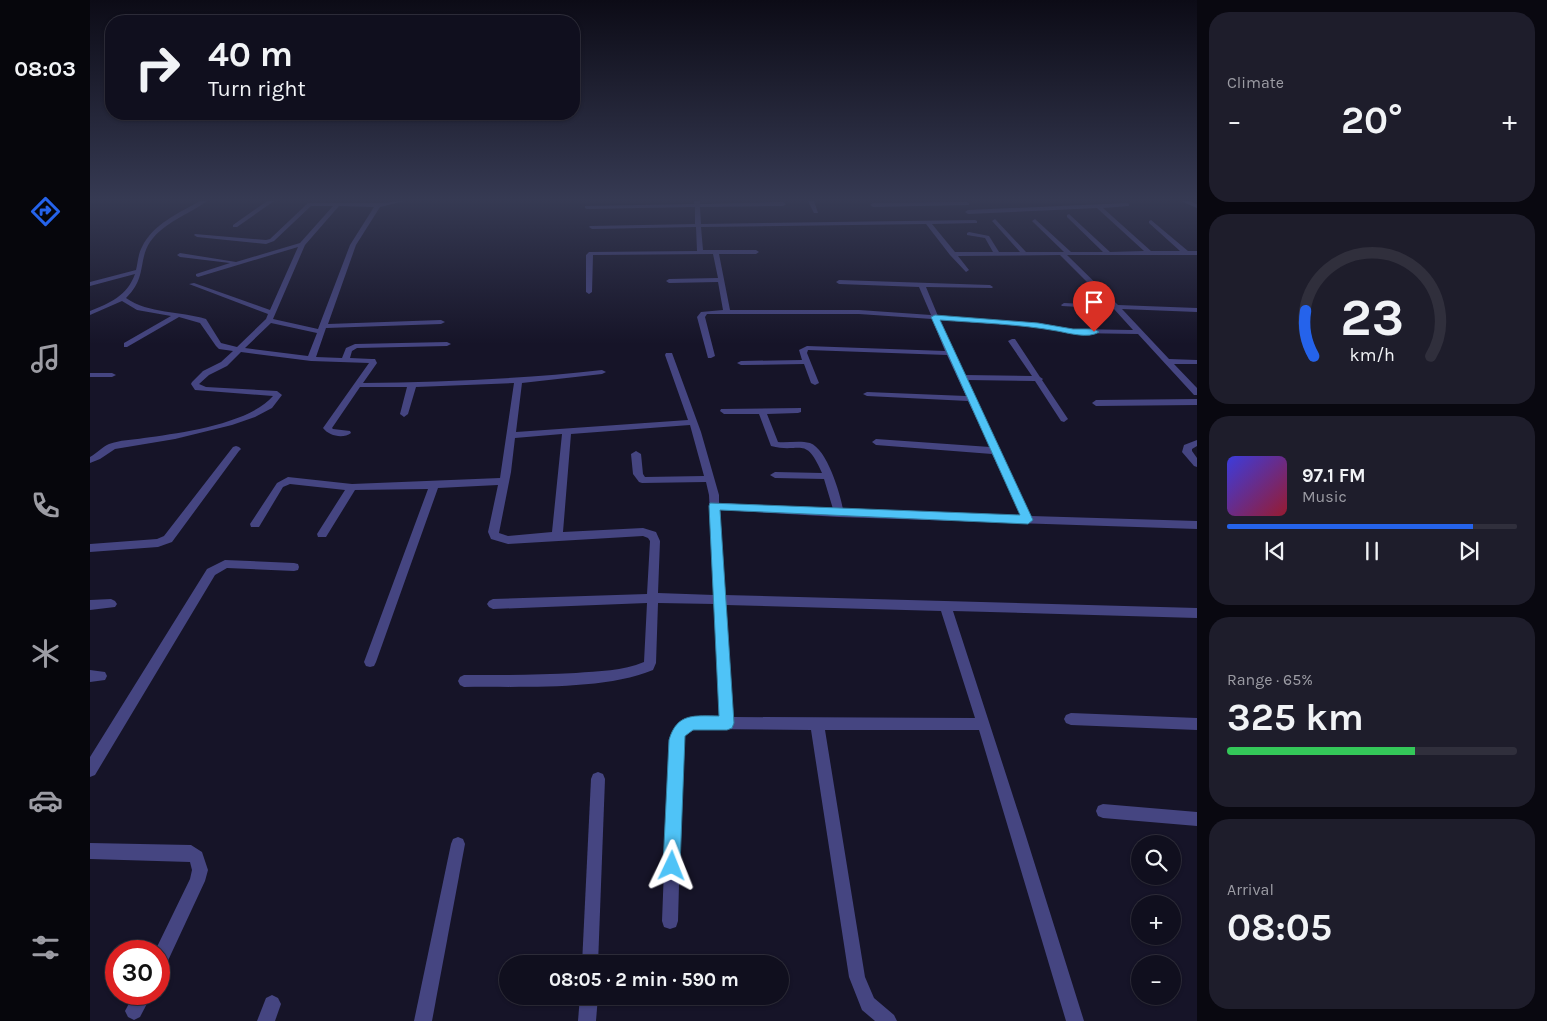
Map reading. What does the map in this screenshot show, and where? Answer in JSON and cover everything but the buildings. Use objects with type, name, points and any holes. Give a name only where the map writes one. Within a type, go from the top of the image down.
[{"type":"street","points":[[90,313],[123,299],[136,281],[144,249]]},
{"type":"street","points":[[198,275],[286,249]]},
{"type":"street","points":[[90,460],[98,457],[108,447],[195,432],[243,418],[270,405],[278,397],[277,393],[206,389],[195,386],[204,375],[224,364],[271,316],[300,249]]},
{"type":"street","points":[[311,359],[352,249]]},
{"type":"street","points":[[948,249],[966,270]]},
{"type":"street","points":[[994,249],[997,253]]},
{"type":"street","points":[[1020,249],[1025,254]]},
{"type":"street","points":[[1061,249],[1197,393]]},
{"type":"street","points":[[1103,249],[1109,254]]},
{"type":"street","points":[[1144,249],[1150,254]]},
{"type":"street","points":[[1181,249],[1186,253]]},
{"type":"street","points":[[716,252],[727,312]]},
{"type":"street","points":[[589,292],[589,255],[591,253],[756,252]]},
{"type":"street","points":[[952,254],[1197,253]]},
{"type":"street","points":[[180,255],[236,263]]},
{"type":"street","points":[[90,284],[138,271]]},
{"type":"street","points":[[669,281],[721,280]]},
{"type":"street","points":[[839,282],[990,287]]},
{"type":"street","points":[[192,284],[271,316],[322,329],[441,322]]},
{"type":"street","points":[[921,284],[950,353],[1028,520]]},
{"type":"street","points":[[123,299],[129,304],[141,308],[203,321],[209,327],[217,345],[239,350],[311,359],[373,362],[359,385],[327,428],[331,432],[347,433]]},
{"type":"street","points":[[1064,306],[1197,310]]},
{"type":"street","points":[[711,356],[702,315],[707,312],[843,312],[1038,325],[1073,331],[1140,332]]},
{"type":"street","points":[[127,345],[178,315]]},
{"type":"street","points":[[1012,341],[1064,419]]},
{"type":"street","points":[[345,360],[349,350],[355,346],[447,344]]},
{"type":"street","points":[[815,383],[803,353],[803,350],[807,348],[950,353]]},
{"type":"street","points":[[669,355],[694,422],[714,495],[727,723]]},
{"type":"street","points":[[1167,361],[1197,362]]},
{"type":"street","points":[[741,363],[806,362]]},
{"type":"street","points":[[359,385],[518,382],[602,372]]},
{"type":"street","points":[[90,375],[112,375]]},
{"type":"street","points":[[961,377],[1039,379]]},
{"type":"street","points":[[464,681],[605,676],[646,668],[650,663],[655,542],[652,535],[643,532],[508,540],[495,536],[493,532],[512,435],[518,382]]},
{"type":"street","points":[[404,414],[412,385]]},
{"type":"street","points":[[867,394],[971,399]]},
{"type":"street","points":[[1096,403],[1197,402]]},
{"type":"street","points":[[724,411],[798,410]]},
{"type":"street","points":[[762,411],[774,444],[810,446],[813,448],[835,493],[839,513]]},
{"type":"street","points":[[512,435],[694,422]]},
{"type":"street","points":[[558,536],[568,431]]},
{"type":"street","points":[[876,442],[996,451]]},
{"type":"street","points":[[1197,443],[1186,447],[1187,452],[1197,464]]},
{"type":"street","points":[[90,548],[158,543],[168,539],[236,449]]},
{"type":"street","points":[[636,454],[638,474],[642,480],[710,479]]},
{"type":"street","points":[[775,475],[828,476]]},
{"type":"street","points":[[255,524],[280,485],[285,481],[352,487],[504,481]]},
{"type":"street","points":[[370,662],[434,485]]},
{"type":"street","points":[[322,534],[352,487]]},
{"type":"street","points":[[714,506],[839,513],[1197,524]]},
{"type":"street","points":[[90,770],[211,572],[225,564],[294,567]]},
{"type":"street","points":[[493,604],[653,598],[1197,612]]},
{"type":"street","points":[[90,605],[111,604]]},
{"type":"street","points":[[946,607],[1018,833],[1075,1021]]},
{"type":"street","points":[[1072,719],[1197,724]]},
{"type":"street","points":[[670,921],[676,740],[679,732],[690,723],[983,724]]},
{"type":"street","points":[[818,723],[857,977],[868,1004],[888,1021]]},
{"type":"street","points":[[590,955],[598,779]]},
{"type":"street","points":[[1103,811],[1197,819]]},
{"type":"street","points":[[423,1021],[458,844]]},
{"type":"street","points":[[90,851],[191,853],[197,857],[200,870],[197,882],[169,940]]},
{"type":"street","points":[[266,1021],[272,1004]]},
{"type":"street","points":[[134,1012],[138,1005]]},
{"type":"street","points":[[588,1021],[589,1005]]},
{"type":"route","points":[[672,866],[676,740],[679,732],[690,723],[727,723],[714,506],[1028,520],[935,317],[1038,325],[1073,331],[1094,332]]}]
